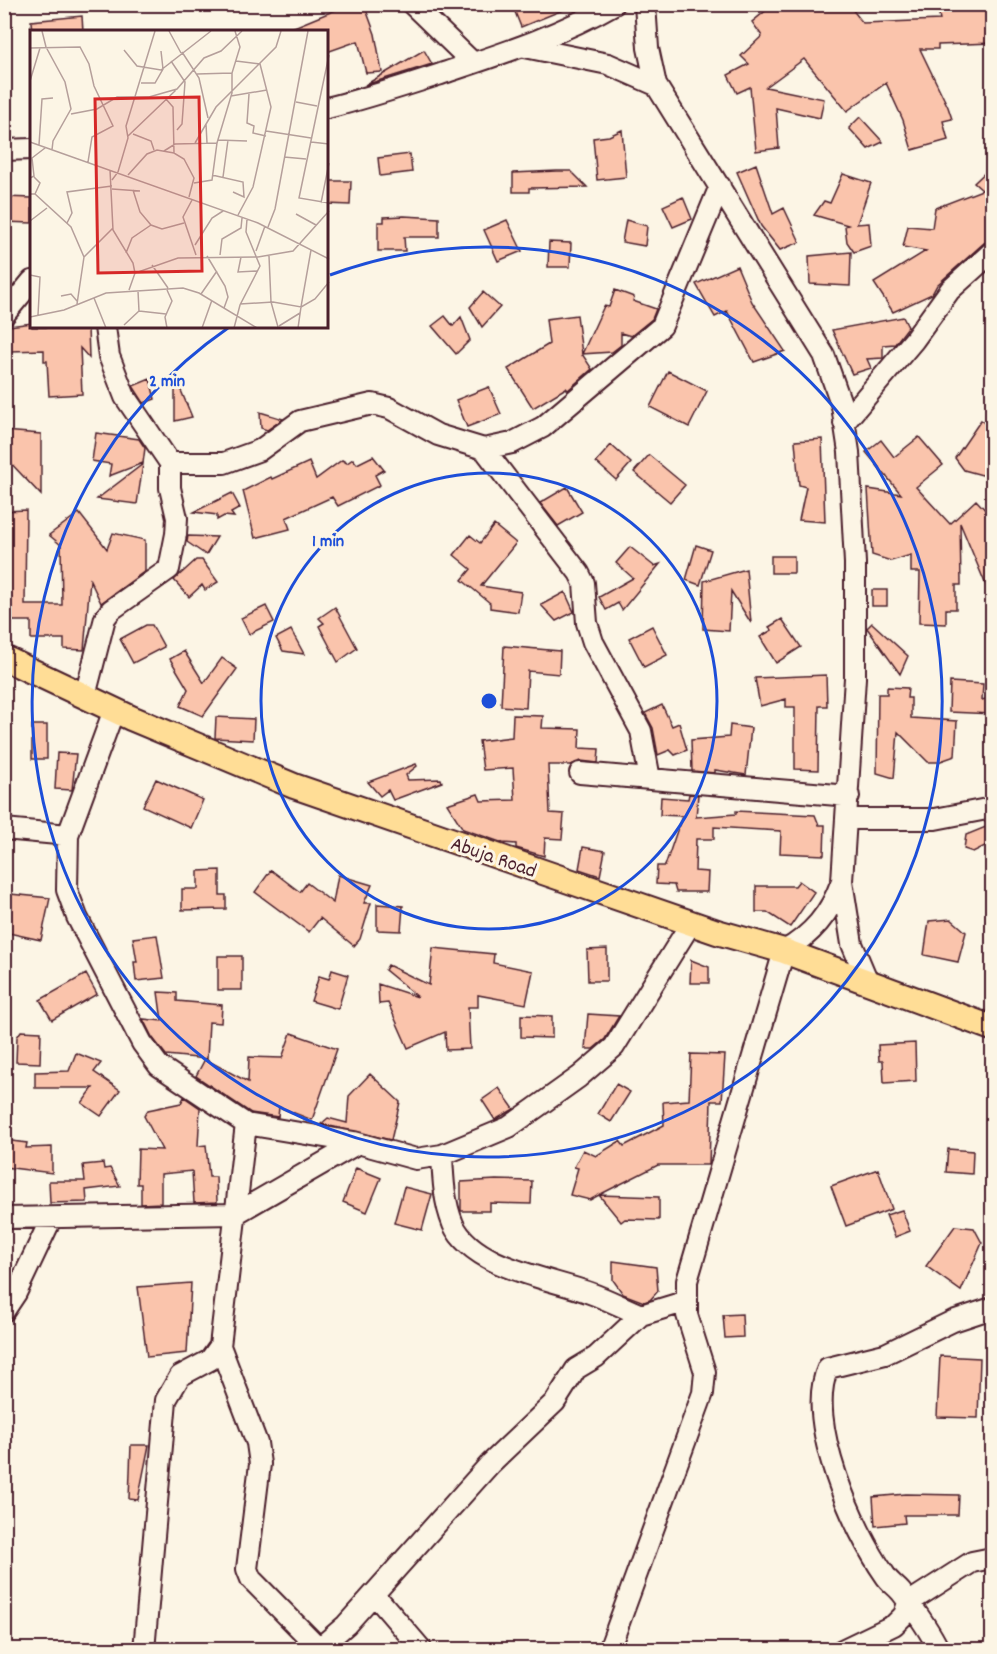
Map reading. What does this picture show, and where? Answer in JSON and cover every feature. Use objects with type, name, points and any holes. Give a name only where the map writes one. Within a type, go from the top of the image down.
[{"type":"main road","name":"Abuja Road","points":[[4,658],[114,710],[294,786],[691,923],[784,951],[993,1028]]},
{"type":"street","points":[[412,4],[473,63]]},
{"type":"street","points":[[328,108],[361,100],[525,47],[614,4]]},
{"type":"street","points":[[645,4],[648,48],[656,85],[824,355],[842,406],[855,563],[855,678],[848,819],[842,881],[852,944],[868,982]]},
{"type":"street","points":[[525,47],[608,64],[656,85]]},
{"type":"street","points":[[4,150],[30,148]]},
{"type":"street","points":[[170,463],[224,463],[260,450],[300,421],[372,404],[389,408],[438,435],[484,449],[512,443],[543,427],[663,326],[720,186]]},
{"type":"street","points":[[844,423],[914,340],[951,290],[993,252]]},
{"type":"street","points":[[4,315],[30,283]]},
{"type":"street","points":[[85,696],[105,618],[111,610],[169,570],[177,518],[170,488],[170,463],[125,397],[109,356],[105,328]]},
{"type":"street","points":[[484,449],[579,573],[584,583],[587,623],[593,642],[641,731],[650,779]]},
{"type":"street","points":[[114,710],[68,835],[67,890],[77,917],[142,1043],[159,1066],[246,1124],[358,1143],[416,1159],[442,1155],[509,1126],[579,1077],[614,1047],[691,923]]},
{"type":"street","points":[[580,773],[849,796]]},
{"type":"street","points":[[848,819],[935,819],[993,808]]},
{"type":"street","points":[[4,829],[68,835]]},
{"type":"street","points":[[609,1650],[703,1393],[705,1372],[687,1315],[687,1281],[784,951],[802,940],[820,922],[834,902],[842,881]]},
{"type":"street","points":[[246,1124],[220,1347],[257,1443],[260,1464],[247,1569],[251,1579],[318,1649],[346,1625],[490,1464],[555,1402],[576,1369],[596,1357],[641,1315],[687,1301]]},
{"type":"street","points":[[4,1218],[51,1219],[235,1214],[358,1143]]},
{"type":"street","points":[[442,1155],[444,1191],[454,1225],[471,1247],[515,1271],[591,1293],[641,1315]]},
{"type":"street","points":[[4,1311],[51,1219]]},
{"type":"street","points":[[939,1650],[909,1603],[886,1577],[854,1522],[825,1437],[825,1376],[828,1368],[837,1364],[885,1354],[953,1321],[993,1308]]},
{"type":"street","points":[[144,1650],[166,1400],[180,1376],[210,1360],[220,1347]]},
{"type":"street","points":[[842,1650],[894,1624],[904,1615],[909,1603],[972,1562],[993,1558]]},
{"type":"street","points":[[374,1594],[422,1650]]},
{"type":"building","points":[[350,4],[364,4],[375,34],[382,72],[366,73],[358,41],[328,52],[328,30],[287,30]]},
{"type":"building","points":[[533,4],[575,5],[521,27],[515,12]]},
{"type":"building","points":[[774,4],[848,4],[863,23],[940,20],[938,8],[993,4],[993,43],[938,45],[938,49],[920,49],[952,119],[943,121],[948,140],[912,150],[903,120],[886,83],[847,111],[804,59],[766,87],[824,99],[820,118],[776,108],[779,148],[756,151],[750,87],[737,93],[728,75],[749,64],[741,56],[762,36],[752,22]]},
{"type":"building","points":[[82,16],[83,30],[32,30],[31,21]]},
{"type":"building","points":[[424,50],[432,64],[365,85]]},
{"type":"building","points":[[860,117],[883,142],[868,149],[849,128]]},
{"type":"building","points":[[622,130],[626,177],[597,180],[593,138],[609,136]]},
{"type":"building","points":[[410,154],[412,172],[380,176],[378,158]]},
{"type":"building","points":[[756,164],[773,214],[784,208],[800,242],[780,250],[761,226],[737,172]]},
{"type":"building","points":[[993,165],[993,240],[984,243],[937,285],[932,294],[893,312],[874,283],[926,251],[903,247],[908,226],[932,228],[935,208],[982,190],[974,183]]},
{"type":"building","points":[[571,171],[587,187],[529,188],[529,192],[513,192],[513,173]]},
{"type":"building","points":[[843,174],[871,183],[857,224],[869,223],[871,246],[854,252],[847,242],[845,226],[848,225],[814,215],[824,201],[830,203]]},
{"type":"building","points":[[328,181],[351,181],[350,205],[328,204]]},
{"type":"building","points":[[4,197],[30,198],[30,223],[4,222]]},
{"type":"building","points":[[683,197],[692,219],[673,227],[663,206]]},
{"type":"building","points":[[384,217],[439,218],[439,237],[404,237],[405,251],[378,251],[378,222],[384,222]]},
{"type":"building","points":[[507,220],[522,251],[498,261],[484,230]]},
{"type":"building","points":[[626,220],[647,226],[645,246],[622,242]]},
{"type":"building","points":[[549,242],[571,243],[570,267],[548,267]]},
{"type":"building","points":[[851,252],[850,286],[810,284],[809,256]]},
{"type":"building","points":[[737,266],[752,302],[785,351],[754,362],[727,311],[715,317],[696,284]]},
{"type":"building","points":[[615,290],[634,297],[633,301],[656,309],[652,319],[631,336],[621,333],[621,345],[612,352],[582,354],[604,306],[609,307]]},
{"type":"building","points":[[483,292],[500,307],[482,327],[470,307]]},
{"type":"building","points":[[577,315],[582,354],[592,369],[568,390],[566,388],[533,408],[508,369],[549,344],[546,319]]},
{"type":"building","points":[[445,316],[453,326],[461,317],[470,340],[456,354],[432,326]]},
{"type":"building","points":[[903,317],[908,327],[895,344],[883,345],[883,358],[867,359],[871,368],[852,374],[832,330]]},
{"type":"building","points":[[30,323],[30,328],[88,328],[89,358],[80,348],[82,394],[49,396],[44,350],[10,351],[9,326]]},
{"type":"building","points":[[668,371],[707,391],[689,427],[650,407]]},
{"type":"building","points":[[175,376],[192,417],[175,421]]},
{"type":"building","points":[[150,379],[155,399],[144,403],[133,386]]},
{"type":"building","points":[[489,387],[501,414],[467,427],[456,400]]},
{"type":"building","points":[[260,412],[283,419],[267,430],[261,428]]},
{"type":"building","points":[[981,420],[993,431],[993,470],[982,475],[964,470],[955,458]]},
{"type":"building","points":[[4,431],[41,434],[41,495],[4,456]]},
{"type":"building","points":[[96,433],[139,439],[145,448],[143,463],[109,476],[111,464],[92,461]]},
{"type":"building","points":[[919,437],[943,465],[916,487],[950,524],[976,500],[993,518],[993,602],[960,523],[961,585],[956,585],[956,609],[946,609],[946,624],[919,623],[920,572],[911,572],[911,555],[891,561],[872,555],[868,489],[901,494],[866,452],[881,440],[894,457]]},
{"type":"building","points":[[822,439],[825,522],[799,520],[806,487],[799,485],[795,441]]},
{"type":"building","points":[[611,445],[631,463],[616,480],[596,462]]},
{"type":"building","points":[[649,455],[685,485],[670,502],[634,472]]},
{"type":"building","points":[[373,456],[384,470],[375,475],[380,485],[338,506],[332,497],[286,518],[290,529],[255,538],[243,491],[309,462],[316,479],[342,460],[347,463],[353,459],[357,464]]},
{"type":"building","points":[[143,464],[137,504],[97,499]]},
{"type":"building","points":[[567,487],[582,512],[558,526],[540,503]]},
{"type":"building","points":[[232,493],[240,508],[231,513],[234,517],[224,516],[217,520],[217,515],[194,512]]},
{"type":"building","points":[[26,510],[25,605],[62,605],[61,545],[49,535],[79,513],[107,549],[113,533],[145,540],[145,571],[101,603],[90,580],[84,650],[64,649],[64,639],[31,639],[31,621],[5,621],[4,511]]},
{"type":"building","points":[[494,525],[516,543],[481,586],[521,592],[518,612],[490,608],[490,603],[462,580],[471,569],[454,555],[470,535],[480,543]]},
{"type":"building","points":[[188,536],[217,537],[206,555],[187,542]]},
{"type":"building","points":[[696,545],[711,550],[700,585],[686,580]]},
{"type":"building","points":[[630,547],[654,566],[660,564],[622,610],[618,603],[606,610],[599,597],[633,578],[616,563]]},
{"type":"building","points":[[771,556],[794,556],[794,573],[771,573]]},
{"type":"building","points":[[196,560],[202,560],[218,582],[205,590],[202,585],[189,597],[174,580]]},
{"type":"building","points":[[746,569],[751,623],[731,591],[729,631],[703,629],[704,581]]},
{"type":"building","points":[[872,590],[887,590],[887,606],[872,606]]},
{"type":"building","points":[[565,592],[574,612],[556,621],[541,605]]},
{"type":"building","points":[[266,606],[274,622],[249,634],[241,618]]},
{"type":"building","points":[[335,607],[357,648],[338,662],[319,626],[324,623],[319,618]]},
{"type":"building","points":[[782,619],[801,647],[776,663],[760,637],[772,630],[769,627]]},
{"type":"building","points":[[872,623],[908,656],[900,674],[867,628]]},
{"type":"building","points":[[146,625],[152,625],[164,647],[133,663],[120,639]]},
{"type":"building","points":[[652,626],[667,655],[644,667],[629,638]]},
{"type":"building","points":[[291,630],[304,654],[283,651],[276,638]]},
{"type":"building","points":[[504,646],[560,651],[559,674],[528,671],[526,708],[501,706]]},
{"type":"building","points":[[184,651],[204,683],[222,658],[237,669],[203,716],[180,706],[188,689],[170,659]]},
{"type":"building","points":[[826,675],[827,706],[819,706],[818,770],[795,769],[795,707],[786,707],[786,699],[760,706],[755,678]]},
{"type":"building","points":[[950,682],[983,684],[982,700],[993,697],[993,714],[949,712]]},
{"type":"building","points":[[887,687],[908,688],[907,698],[911,698],[911,718],[957,721],[955,756],[938,762],[928,762],[898,732],[894,778],[877,773],[878,694],[887,694]]},
{"type":"building","points":[[662,705],[672,726],[679,723],[687,750],[675,755],[670,750],[658,755],[653,728],[645,713]]},
{"type":"building","points":[[513,715],[543,716],[542,728],[580,729],[579,748],[599,749],[598,763],[581,761],[571,765],[548,765],[550,813],[564,814],[562,839],[545,838],[544,856],[516,848],[516,844],[503,843],[463,829],[447,804],[478,794],[481,801],[515,800],[513,768],[483,770],[479,741],[512,737]]},
{"type":"building","points":[[216,717],[254,719],[253,740],[215,738]]},
{"type":"building","points":[[32,725],[47,725],[47,759],[32,759]]},
{"type":"building","points":[[730,725],[751,728],[746,775],[715,770],[715,773],[692,771],[691,740],[729,737]]},
{"type":"building","points":[[57,753],[76,754],[72,790],[55,789]]},
{"type":"building","points":[[416,764],[417,766],[406,775],[408,780],[441,779],[442,782],[393,800],[388,790],[380,796],[368,782]]},
{"type":"building","points":[[156,779],[203,800],[191,828],[143,806]]},
{"type":"building","points":[[689,794],[698,795],[696,817],[736,814],[736,811],[815,815],[819,825],[825,825],[824,855],[780,853],[781,831],[714,827],[714,839],[696,839],[695,871],[708,872],[707,892],[676,892],[674,885],[656,884],[657,866],[665,866],[682,816],[660,815],[661,797],[688,799]]},
{"type":"building","points":[[993,824],[993,842],[973,852],[964,849],[966,835]]},
{"type":"building","points":[[583,847],[605,851],[600,876],[579,869]]},
{"type":"building","points":[[220,870],[220,895],[226,895],[226,909],[182,910],[182,889],[198,889],[198,871]]},
{"type":"building","points":[[271,870],[300,892],[307,883],[333,903],[338,875],[372,885],[364,903],[371,903],[360,939],[354,946],[320,918],[309,932],[255,892]]},
{"type":"building","points":[[799,881],[814,892],[790,927],[767,912],[756,912],[756,886],[795,886]]},
{"type":"building","points":[[10,894],[50,898],[41,940],[4,932]]},
{"type":"building","points":[[377,904],[403,906],[401,931],[377,930]]},
{"type":"building","points":[[951,919],[966,932],[958,962],[924,955],[929,921]]},
{"type":"building","points":[[157,935],[164,978],[136,981],[134,962],[137,962],[133,938]]},
{"type":"building","points":[[433,948],[494,954],[493,963],[533,971],[526,1004],[478,995],[478,1007],[468,1007],[470,1049],[446,1050],[445,1032],[408,1048],[388,1003],[379,1004],[378,984],[418,997],[385,970],[388,965],[429,985]]},
{"type":"building","points":[[607,949],[607,981],[588,981],[587,950]]},
{"type":"building","points":[[218,956],[242,956],[242,990],[218,990]]},
{"type":"building","points":[[691,960],[709,967],[709,983],[690,983]]},
{"type":"building","points":[[332,970],[348,975],[338,1009],[311,1001],[319,976],[329,979]]},
{"type":"building","points":[[86,974],[97,994],[52,1020],[40,1000]]},
{"type":"building","points":[[158,992],[177,993],[177,1001],[222,1005],[221,1023],[209,1022],[207,1059],[166,1055],[152,1037],[143,1019],[162,1021]]},
{"type":"building","points":[[588,1014],[619,1016],[605,1039],[593,1049],[585,1049]]},
{"type":"building","points":[[521,1015],[552,1016],[552,1038],[521,1037]]},
{"type":"building","points":[[21,1031],[41,1032],[40,1063],[16,1062],[17,1037]]},
{"type":"building","points":[[291,1033],[337,1049],[312,1120],[279,1107],[278,1117],[251,1113],[196,1076],[205,1059],[248,1082],[249,1057],[282,1058]]},
{"type":"building","points":[[915,1043],[916,1081],[884,1083],[883,1061],[879,1061],[878,1045]]},
{"type":"building","points":[[76,1053],[101,1063],[94,1072],[120,1090],[101,1116],[82,1103],[93,1088],[35,1088],[35,1072],[69,1071]]},
{"type":"building","points":[[691,1054],[725,1055],[722,1101],[711,1101],[709,1165],[658,1165],[590,1200],[570,1195],[578,1168],[574,1167],[583,1150],[596,1156],[620,1141],[624,1146],[664,1125],[663,1102],[689,1100]]},
{"type":"building","points":[[370,1074],[400,1102],[391,1140],[321,1124],[328,1118],[347,1123],[349,1096]]},
{"type":"building","points":[[616,1084],[630,1092],[611,1122],[598,1114]]},
{"type":"building","points":[[499,1088],[514,1109],[495,1120],[482,1100]]},
{"type":"building","points":[[184,1097],[200,1108],[198,1146],[206,1145],[209,1177],[216,1177],[217,1202],[194,1203],[192,1171],[161,1174],[161,1203],[141,1204],[141,1184],[137,1184],[138,1149],[162,1150],[144,1116],[148,1110],[181,1103]]},
{"type":"building","points":[[4,1140],[27,1143],[26,1148],[52,1147],[52,1173],[4,1167]]},
{"type":"building","points":[[948,1149],[973,1151],[972,1174],[946,1172]]},
{"type":"building","points":[[103,1163],[104,1169],[110,1168],[120,1186],[86,1190],[87,1202],[50,1203],[49,1181],[85,1181],[83,1165]]},
{"type":"building","points":[[356,1168],[381,1178],[367,1212],[343,1202]]},
{"type":"building","points":[[878,1169],[892,1209],[846,1226],[831,1186]]},
{"type":"building","points":[[532,1181],[531,1204],[490,1203],[490,1211],[461,1211],[461,1182]]},
{"type":"building","points":[[404,1187],[432,1194],[422,1230],[394,1223]]},
{"type":"building","points":[[599,1195],[659,1197],[659,1220],[625,1219],[621,1222]]},
{"type":"building","points":[[902,1210],[910,1231],[895,1237],[886,1215]]},
{"type":"building","points":[[955,1226],[974,1228],[982,1243],[961,1291],[926,1266]]},
{"type":"building","points":[[613,1261],[656,1267],[658,1291],[650,1300],[644,1302],[623,1294],[613,1280]]},
{"type":"building","points":[[191,1283],[187,1353],[147,1357],[138,1287]]},
{"type":"building","points":[[742,1314],[743,1337],[725,1338],[723,1315]]},
{"type":"building","points":[[940,1356],[980,1358],[978,1418],[937,1417]]},
{"type":"building","points":[[131,1445],[149,1445],[138,1500],[129,1499]]},
{"type":"building","points":[[906,1494],[959,1495],[958,1515],[904,1515],[905,1523],[875,1526],[873,1497]]}]
